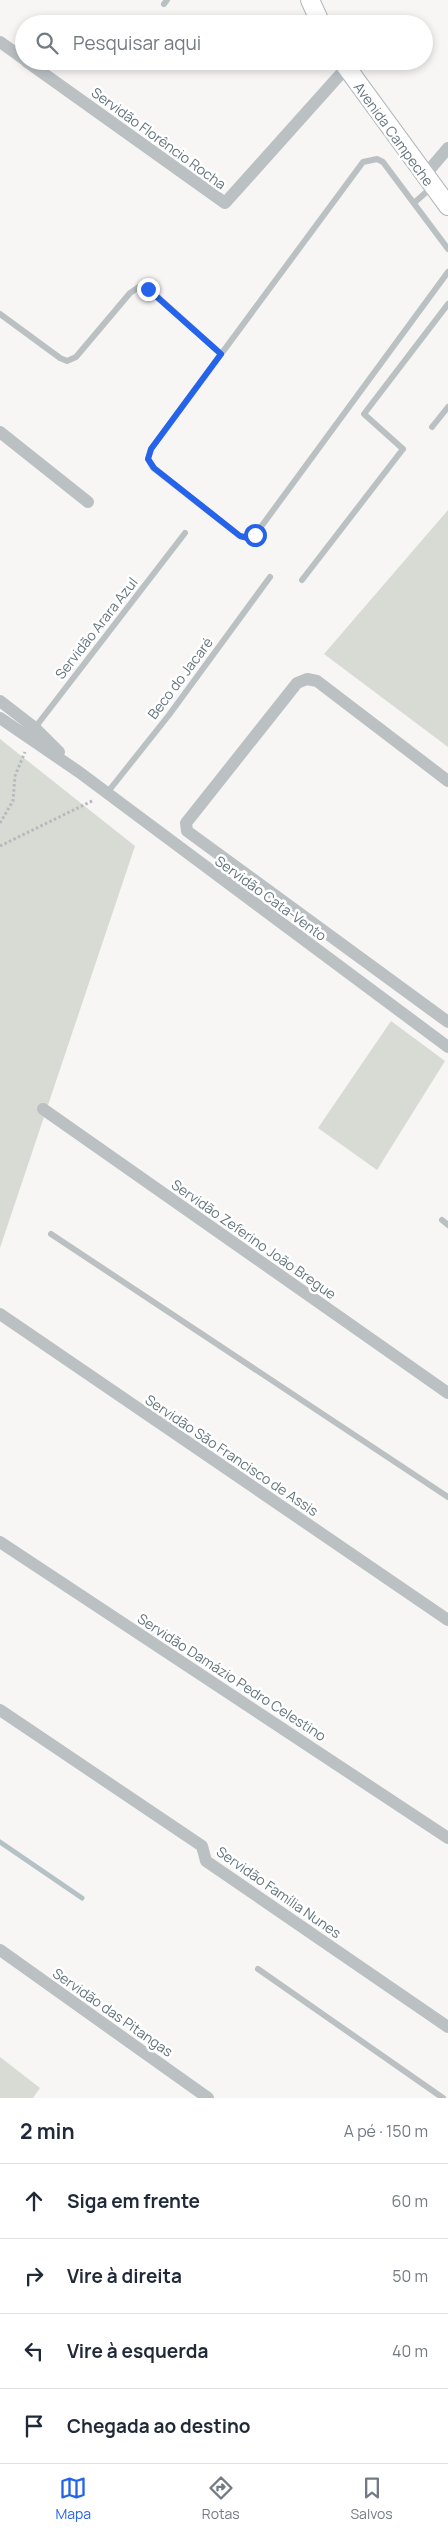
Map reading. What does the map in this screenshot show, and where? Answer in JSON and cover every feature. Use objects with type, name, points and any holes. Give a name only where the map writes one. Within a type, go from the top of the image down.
[{"type":"main road","points":[[310,0],[317,15]]},
{"type":"main road","name":"Avenida Campeche","points":[[348,70],[448,206]]},
{"type":"street","name":"Servidão Florêncio Rocha","points":[[0,42],[15,53]]},
{"type":"street","name":"Servidão Florêncio Rocha","points":[[39,70],[225,203],[340,70]]},
{"type":"street","points":[[429,181],[448,148]]},
{"type":"street","points":[[0,432],[88,502]]},
{"type":"street","points":[[448,781],[317,681],[307,679],[298,683],[186,823],[187,831],[448,1022]]},
{"type":"street","name":"Servidão Cata-Vento","points":[[0,701],[31,733],[78,772],[448,1046]]},
{"type":"street","name":"Servidão Cata-Vento","points":[[0,718],[31,733]]},
{"type":"street","points":[[312,947],[324,931]]},
{"type":"street","name":"Servidão Zeferino João Bregue","points":[[43,1109],[448,1393]]},
{"type":"street","name":"Servidão São Francisco de Assis","points":[[0,1314],[448,1620]]},
{"type":"street","name":"Servidão Damázio Pedro Celestino","points":[[0,1542],[448,1838]]},
{"type":"street","name":"Servidão Família Nunes","points":[[0,1710],[202,1846],[206,1861],[448,2027]]},
{"type":"street","name":"Servidão das Pitangas","points":[[0,1950],[208,2098]]},
{"type":"lane","points":[[448,249],[382,162],[377,158],[363,162],[151,449],[148,459],[154,468],[240,536],[248,538],[255,535],[448,272]]},
{"type":"lane","points":[[414,203],[429,181]]},
{"type":"lane","points":[[0,314],[60,358],[68,361],[76,358],[130,293],[139,287],[148,289],[221,354]]},
{"type":"lane","points":[[302,580],[403,449],[364,414],[448,304]]},
{"type":"lane","points":[[432,426],[448,407]]},
{"type":"lane","name":"Servidão Arara Azul","points":[[31,733],[185,533]]},
{"type":"lane","name":"Beco do Jacaré","points":[[107,793],[174,709],[270,577]]},
{"type":"lane","points":[[52,1234],[448,1497]]},
{"type":"lane","points":[[258,1969],[443,2098]]},
{"type":"path","points":[[0,823],[14,801],[15,776],[31,733]]},
{"type":"path","points":[[0,846],[107,793]]},
{"type":"shaded area","points":[[448,510],[448,747],[324,654]]},
{"type":"shaded area","points":[[0,739],[135,846],[0,1248]]},
{"type":"shaded area","points":[[391,1021],[445,1061],[377,1170],[318,1128]]},
{"type":"shaded area","points":[[0,2057],[40,2088],[33,2098],[0,2098]]},
{"type":"waterway","points":[[0,1842],[82,1898]]},
{"type":"route","points":[[148,289],[221,354],[151,449],[148,459],[154,468],[240,536],[248,538],[255,535]]}]
